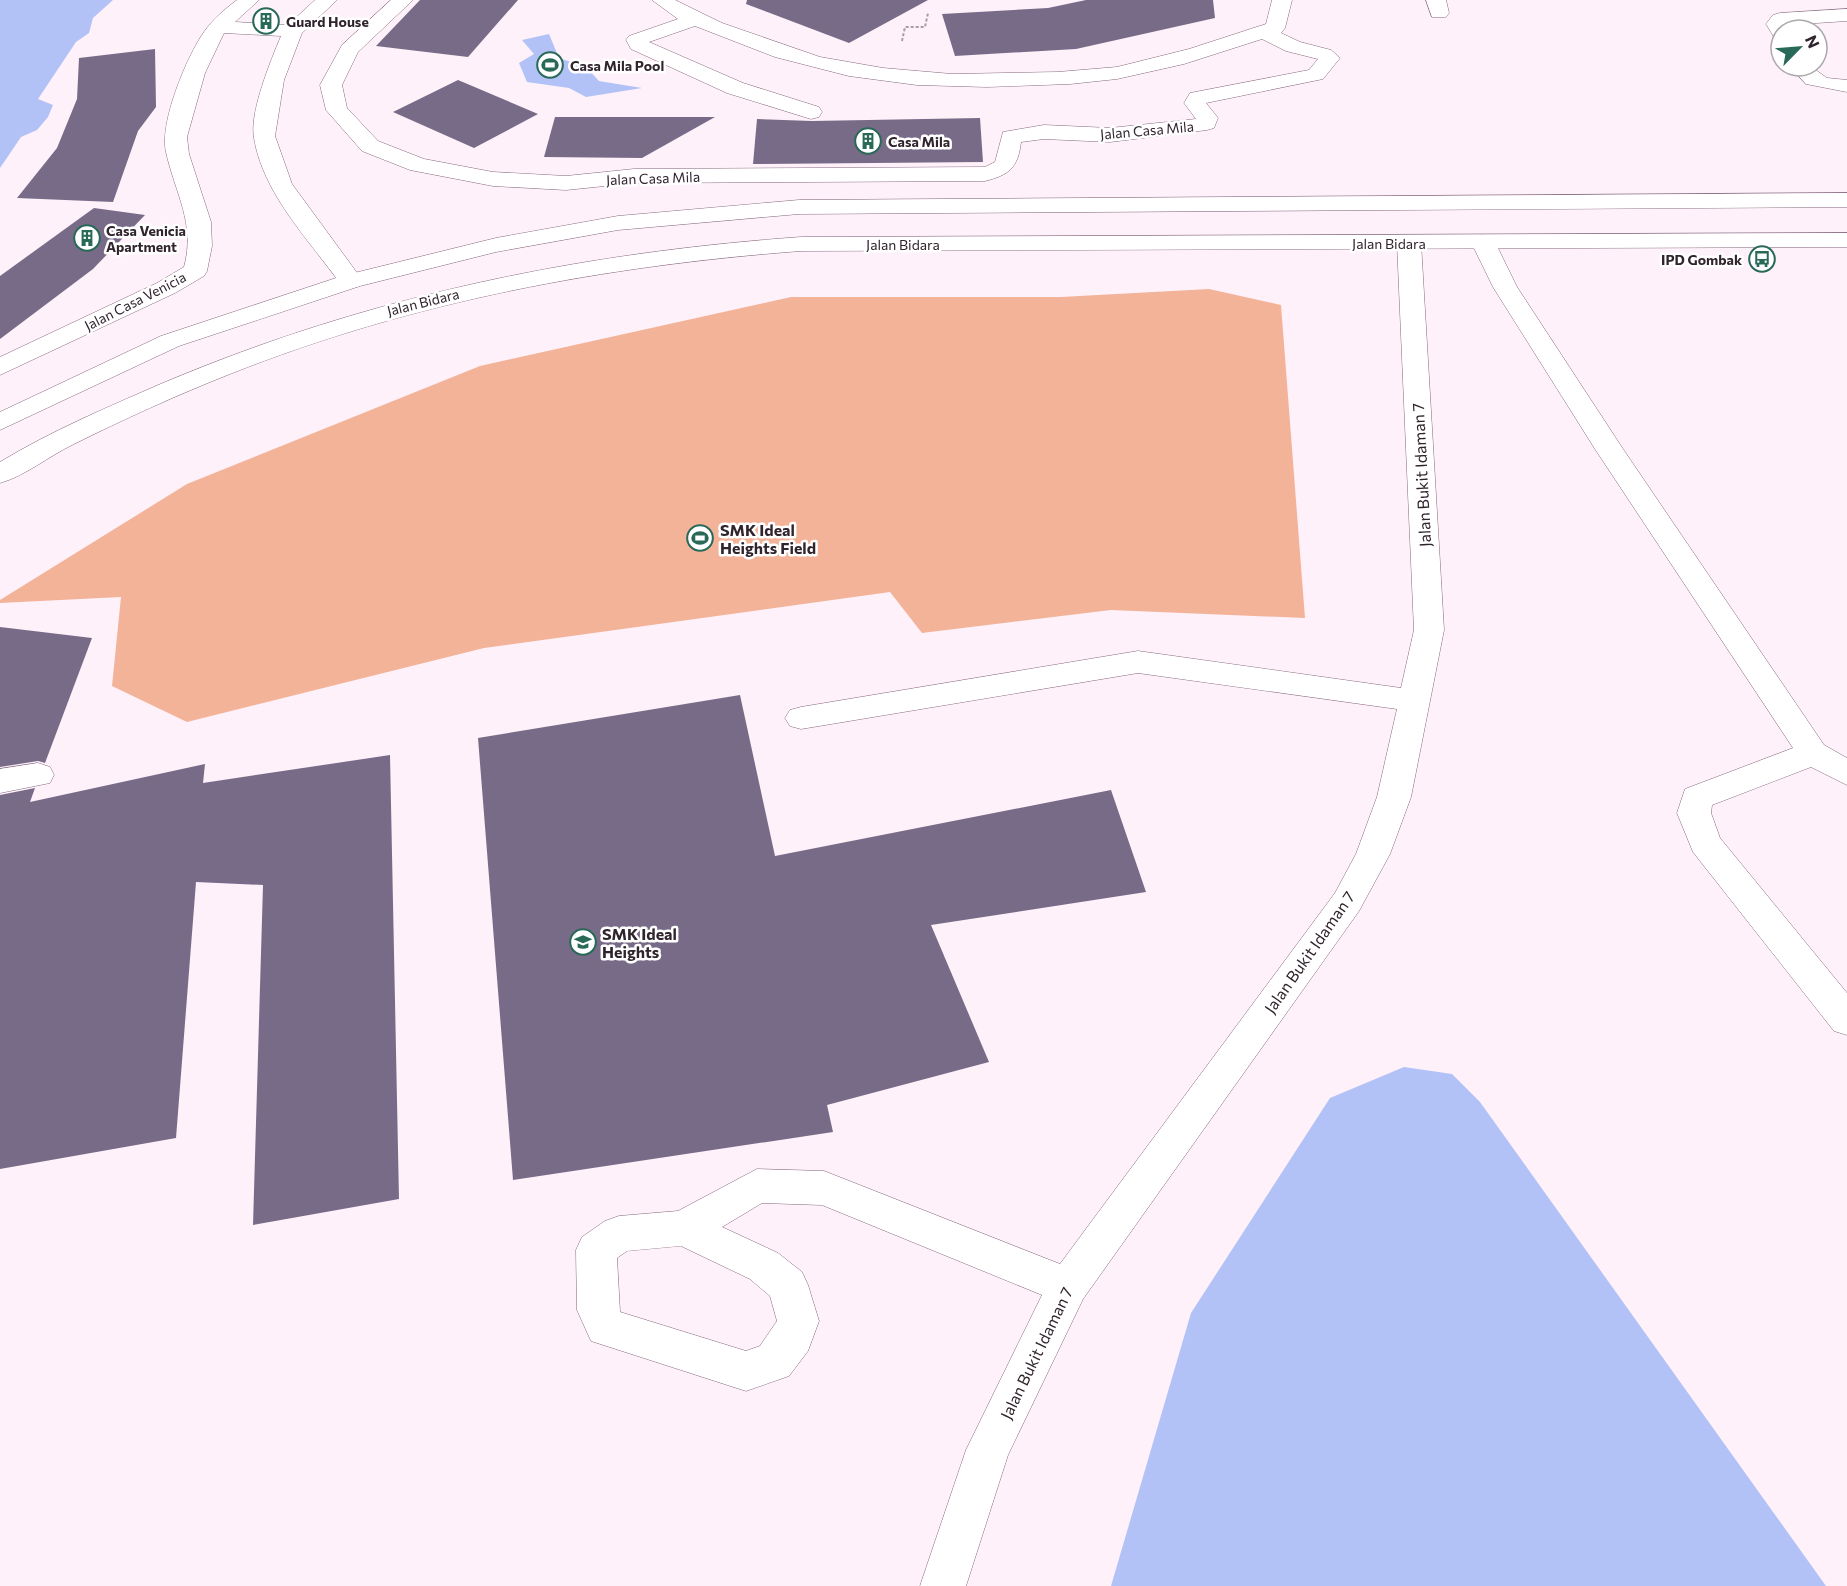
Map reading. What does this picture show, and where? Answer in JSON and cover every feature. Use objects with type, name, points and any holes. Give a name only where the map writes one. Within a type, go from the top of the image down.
[{"type":"street","name":"Jalan Casa Venicia","points":[[0,367],[166,288],[195,271],[202,252],[200,216],[176,148],[178,127],[194,72],[212,35],[249,0]]},
{"type":"street","points":[[327,0],[293,31],[273,80],[264,136],[281,185],[351,281]]},
{"type":"street","name":"Jalan Casa Mila","points":[[403,0],[349,49],[331,85],[338,110],[370,146],[418,165],[493,179],[566,183],[634,176],[985,174],[1000,171],[1006,165],[1011,137],[1044,132],[1110,135],[1199,125],[1206,123],[1207,118],[1195,103],[1198,98],[1316,75],[1330,58],[1324,54],[1293,47],[1264,32]]},
{"type":"street","points":[[662,0],[694,20],[769,49],[825,66],[896,78],[965,82],[1058,79],[1117,73],[1275,28],[1282,0]]},
{"type":"street","points":[[1797,18],[1847,15]]},
{"type":"street","points":[[694,20],[636,40],[638,45],[735,88],[811,112]]},
{"type":"street","points":[[219,27],[293,31]]},
{"type":"street","points":[[1810,78],[1815,81],[1847,86]]},
{"type":"street","points":[[0,422],[170,341],[351,281],[496,245],[618,223],[799,207],[1847,200]]},
{"type":"street","name":"Jalan Bidara","points":[[0,474],[55,443],[213,369],[307,335],[393,309],[550,273],[715,249],[801,244],[1847,240]]},
{"type":"street","points":[[1483,242],[1506,287],[1603,440],[1813,753],[1847,773]]},
{"type":"street","name":"Jalan Bukit Idaman 7","points":[[943,1586],[988,1450],[1068,1286],[1347,902],[1373,854],[1394,798],[1429,630],[1409,243]]},
{"type":"street","points":[[801,718],[1138,662],[1415,701]]},
{"type":"street","points":[[1813,753],[1696,798],[1694,813],[1705,843],[1847,1020]]},
{"type":"street","points":[[0,781],[38,775]]},
{"type":"street","points":[[684,1228],[764,1266],[787,1285],[798,1321],[793,1337],[774,1362],[746,1371],[606,1327],[598,1310],[596,1250],[619,1234],[684,1228],[757,1186],[824,1188],[1068,1286]]},
{"type":"path","points":[[900,49],[904,27],[924,27],[928,13]]},
{"type":"shaded area","name":"SMK Ideal Heights Field","points":[[1209,289],[1281,305],[1305,618],[1111,610],[922,633],[890,592],[484,648],[187,722],[112,686],[121,597],[0,603],[0,600],[187,484],[480,366],[791,297],[1061,297]]},
{"type":"water","points":[[0,0],[113,0],[93,18],[89,33],[76,42],[38,99],[53,105],[48,117],[37,130],[21,137],[0,168]]},
{"type":"water","name":"Casa Mila Pool","points":[[549,34],[559,58],[586,67],[599,81],[642,88],[586,97],[569,88],[527,82],[519,63],[534,54],[522,40]]},
{"type":"water","points":[[1404,1067],[1452,1074],[1480,1102],[1826,1586],[1111,1586],[1191,1313],[1330,1098]]},
{"type":"building","points":[[420,0],[518,0],[468,57],[376,46]]},
{"type":"building","points":[[747,0],[928,0],[849,43],[746,4]]},
{"type":"building","points":[[1086,0],[1213,0],[1215,18],[1076,49],[955,56],[942,14],[1048,8]]},
{"type":"building","points":[[155,49],[156,107],[138,131],[113,202],[17,198],[57,148],[77,99],[79,58]]},
{"type":"building","points":[[458,80],[538,114],[474,148],[393,112]]},
{"type":"building","points":[[555,117],[715,117],[642,158],[544,157]]},
{"type":"building","name":"Casa Mila","points":[[980,118],[983,162],[753,164],[757,119],[812,121]]},
{"type":"building","points":[[94,208],[145,215],[93,269],[0,339],[0,276]]},
{"type":"building","points":[[0,627],[92,638],[45,763],[38,761],[0,767]]},
{"type":"building","points":[[740,695],[775,856],[1111,790],[1146,892],[931,925],[989,1062],[827,1105],[833,1132],[513,1180],[478,738]]},
{"type":"building","points":[[390,755],[399,1199],[253,1225],[263,885],[196,882],[176,1138],[0,1169],[0,795],[35,788],[30,802],[205,764],[203,783]]},
{"type":"place","name":"Guard House","points":[[266,21]]},
{"type":"place","name":"Casa Mila Pool","points":[[550,65]]},
{"type":"place","name":"Casa Mila","points":[[868,141]]},
{"type":"place","name":"Casa Venicia Apartment","points":[[87,238]]},
{"type":"place","name":"IPD Gombak","points":[[1762,259]]},
{"type":"place","name":"SMK Ideal Heights Field","points":[[700,538]]},
{"type":"place","name":"SMK Ideal Heights","points":[[583,942]]}]
